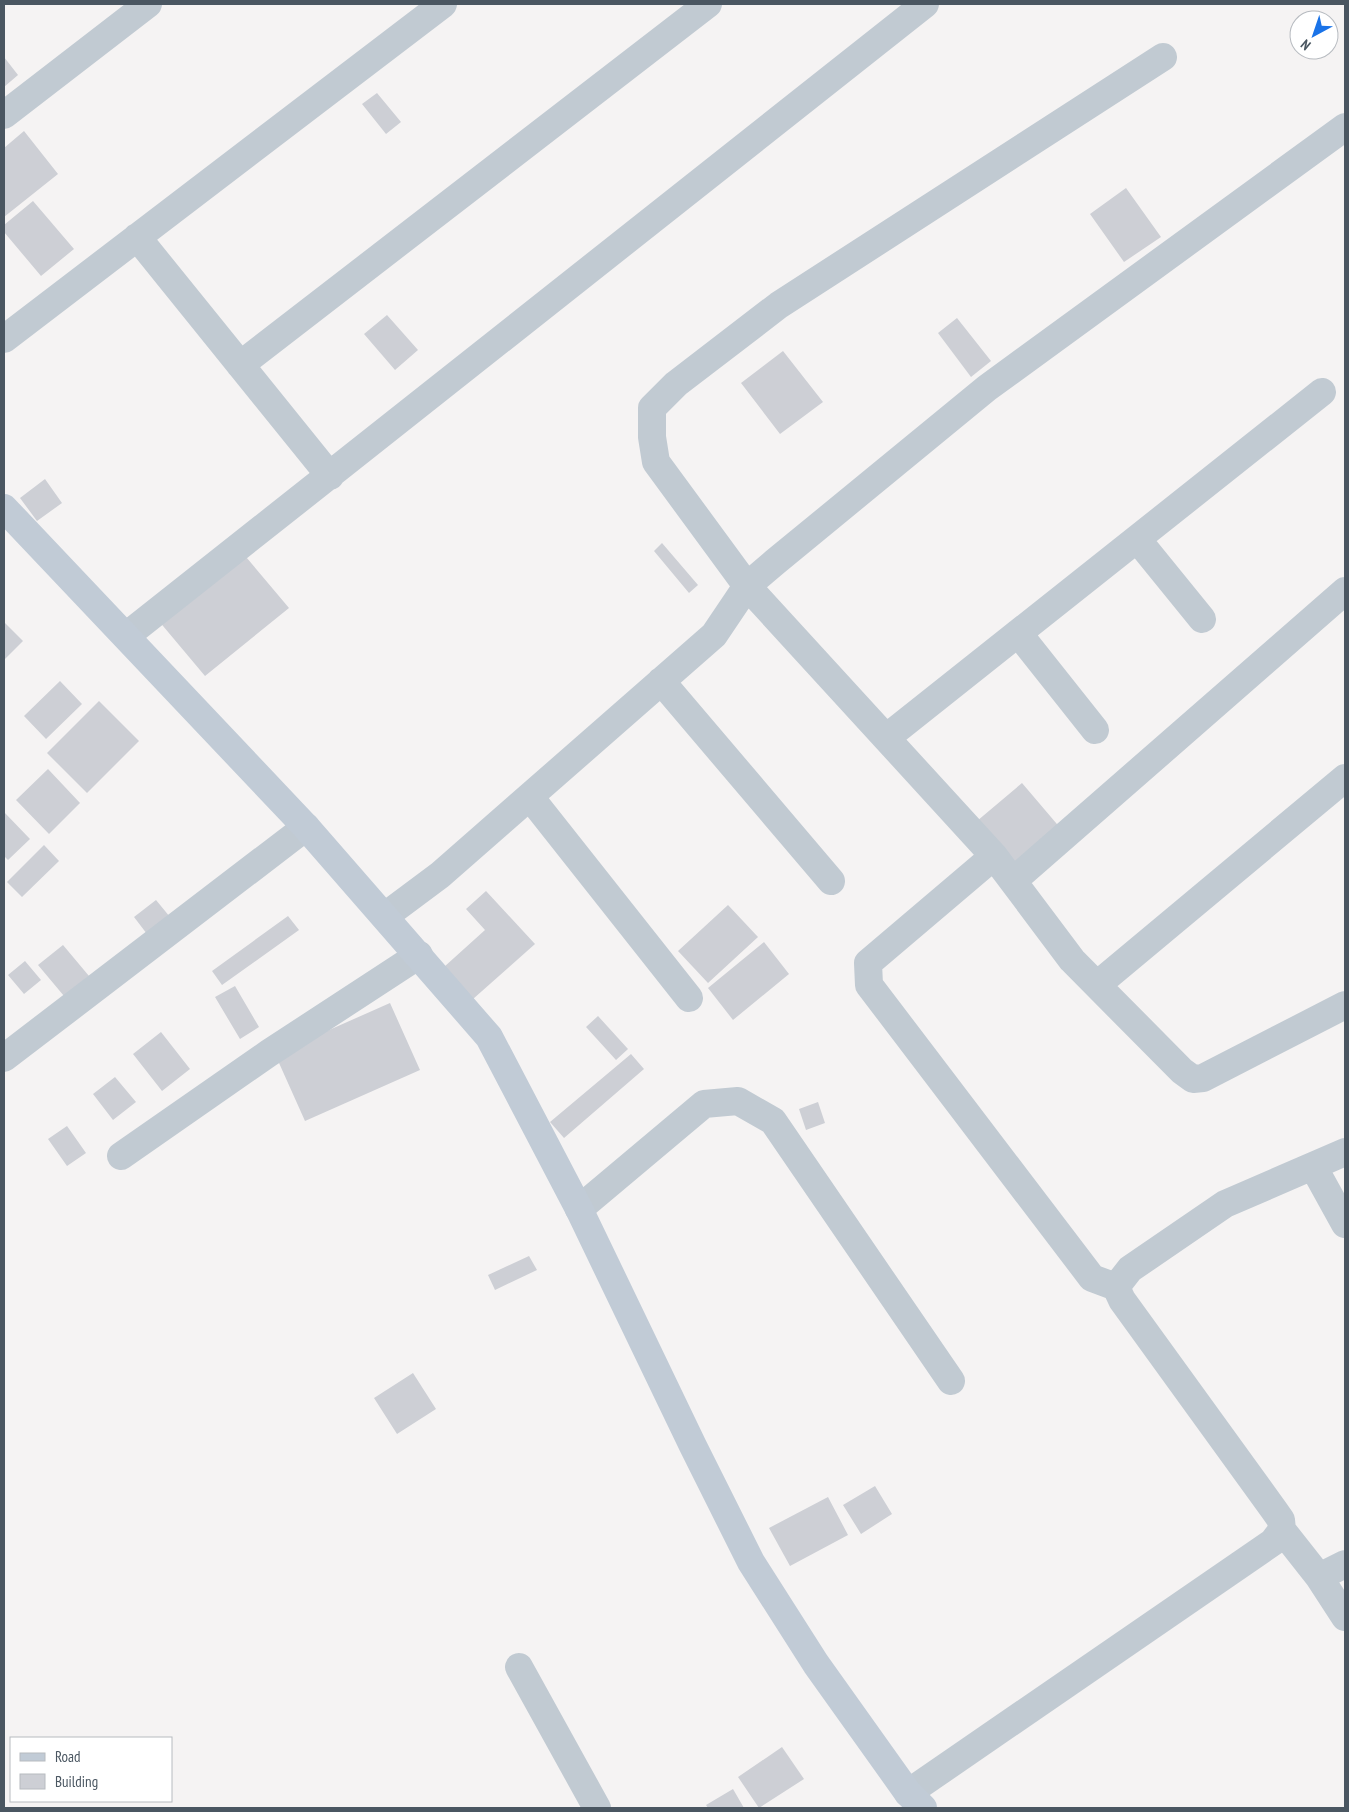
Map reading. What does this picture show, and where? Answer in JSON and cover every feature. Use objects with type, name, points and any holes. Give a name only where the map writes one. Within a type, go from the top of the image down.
[{"type":"main road","points":[[4,508],[306,827],[489,1037],[579,1209],[751,1562],[816,1664],[916,1801]]},
{"type":"street","points":[[4,115],[148,4]]},
{"type":"street","points":[[4,339],[443,4]]},
{"type":"street","points":[[240,365],[708,4]]},
{"type":"street","points":[[126,636],[926,4]]},
{"type":"street","points":[[1163,57],[779,305],[676,384],[652,408],[652,437],[656,462],[748,586],[994,856],[1072,960],[1182,1071],[1193,1078],[1203,1078],[1345,1005]]},
{"type":"street","points":[[385,916],[440,875],[714,635],[748,586],[782,556],[987,388],[1345,127]]},
{"type":"street","points":[[137,237],[330,476]]},
{"type":"street","points":[[886,738],[1322,392]]},
{"type":"street","points":[[1137,539],[1202,619]]},
{"type":"street","points":[[1013,881],[1345,591]]},
{"type":"street","points":[[1018,633],[1095,730]]},
{"type":"street","points":[[661,681],[831,881]]},
{"type":"street","points":[[1097,985],[1345,778]]},
{"type":"street","points":[[530,797],[689,998]]},
{"type":"street","points":[[4,1058],[306,827]]},
{"type":"street","points":[[994,856],[868,963],[869,985],[1092,1278],[1116,1287],[1128,1308],[1281,1520],[1282,1530],[1319,1577],[1345,1617]]},
{"type":"street","points":[[121,1156],[269,1053],[419,955]]},
{"type":"street","points":[[579,1209],[704,1104],[738,1101],[773,1121],[951,1381]]},
{"type":"street","points":[[1116,1287],[1130,1269],[1225,1204],[1345,1152]]},
{"type":"street","points":[[1313,1166],[1345,1224]]},
{"type":"street","points":[[916,1801],[1263,1551],[1282,1530]]},
{"type":"street","points":[[1319,1577],[1345,1564]]},
{"type":"street","points":[[519,1667],[597,1808]]},
{"type":"building","points":[[4,57],[18,75],[4,87]]},
{"type":"building","points":[[377,93],[401,122],[386,134],[362,104]]},
{"type":"building","points":[[24,131],[58,174],[4,217],[4,148]]},
{"type":"building","points":[[1126,188],[1161,237],[1124,262],[1090,214]]},
{"type":"building","points":[[33,201],[74,249],[41,276],[4,232],[4,225]]},
{"type":"building","points":[[387,315],[418,350],[395,370],[364,334]]},
{"type":"building","points":[[957,318],[991,361],[971,377],[938,333]]},
{"type":"building","points":[[783,351],[823,402],[780,434],[741,383]]},
{"type":"building","points":[[45,479],[62,503],[37,521],[20,498]]},
{"type":"building","points":[[662,543],[698,585],[689,593],[654,551]]},
{"type":"building","points":[[241,551],[289,608],[205,676],[158,620]]},
{"type":"building","points":[[4,622],[23,641],[4,660]]},
{"type":"building","points":[[60,681],[82,704],[46,739],[24,716]]},
{"type":"building","points":[[99,701],[139,741],[87,793],[47,753]]},
{"type":"building","points":[[48,769],[80,803],[49,834],[16,800]]},
{"type":"building","points":[[1022,783],[1062,830],[1017,868],[977,821]]},
{"type":"building","points":[[4,812],[30,839],[8,860],[4,856]]},
{"type":"building","points":[[44,845],[59,861],[22,897],[7,882]]},
{"type":"building","points":[[486,891],[535,944],[473,999],[444,967],[485,930],[466,909]]},
{"type":"building","points":[[156,900],[170,917],[147,934],[134,917]]},
{"type":"building","points":[[728,905],[758,937],[708,983],[678,951]]},
{"type":"building","points":[[288,916],[299,930],[222,985],[212,971]]},
{"type":"building","points":[[764,942],[789,974],[733,1020],[708,988]]},
{"type":"building","points":[[63,945],[89,976],[64,996],[38,965]]},
{"type":"building","points":[[25,961],[41,980],[24,994],[8,975]]},
{"type":"building","points":[[235,986],[259,1027],[240,1039],[215,997]]},
{"type":"building","points":[[390,1003],[420,1070],[305,1121],[275,1054]]},
{"type":"building","points":[[598,1016],[628,1049],[616,1060],[586,1027]]},
{"type":"building","points":[[161,1032],[190,1069],[162,1091],[133,1054]]},
{"type":"building","points":[[631,1054],[644,1069],[564,1138],[550,1122]]},
{"type":"building","points":[[115,1077],[136,1102],[113,1120],[93,1094]]},
{"type":"building","points":[[818,1102],[825,1123],[806,1130],[799,1109]]},
{"type":"building","points":[[67,1126],[86,1153],[67,1166],[48,1139]]},
{"type":"building","points":[[529,1256],[537,1270],[495,1290],[488,1275]]},
{"type":"building","points":[[413,1373],[436,1409],[397,1434],[374,1398]]},
{"type":"building","points":[[875,1486],[892,1514],[861,1534],[843,1505]]},
{"type":"building","points":[[828,1497],[848,1535],[790,1566],[769,1528]]},
{"type":"building","points":[[782,1747],[804,1779],[759,1808],[738,1777]]},
{"type":"building","points":[[733,1789],[744,1808],[708,1808],[706,1805]]}]
